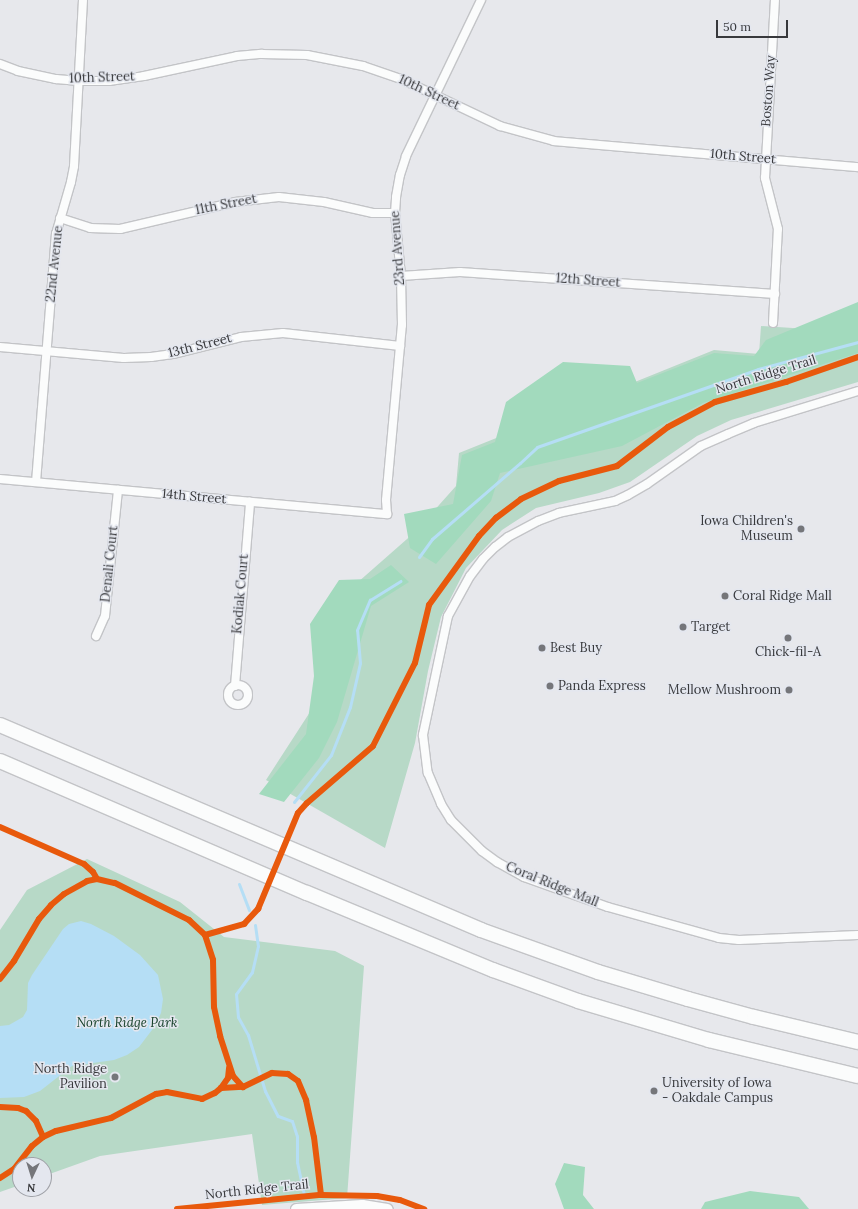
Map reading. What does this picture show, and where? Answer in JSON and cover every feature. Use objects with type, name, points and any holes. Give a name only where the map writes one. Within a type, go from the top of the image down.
[{"type":"highway","points":[[0,725],[481,930],[598,972],[688,1000],[858,1042]]},
{"type":"highway","points":[[0,761],[314,896],[493,970],[578,1001],[709,1040],[858,1076]]},
{"type":"highway","points":[[785,1059],[858,1081]]},
{"type":"street","name":"22nd Avenue","points":[[36,482],[54,244],[74,166],[83,0]]},
{"type":"street","name":"23rd Avenue","points":[[387,514],[386,500],[403,306],[395,212],[400,175],[406,156],[481,0]]},
{"type":"street","name":"Boston Way","points":[[773,323],[778,229],[765,178],[765,159],[775,0]]},
{"type":"street","name":"10th Street","points":[[0,64],[40,76],[79,81],[130,79],[237,56],[285,54],[326,58],[363,66],[401,80],[500,126],[554,141],[858,166]]},
{"type":"street","name":"11th Street","points":[[60,218],[90,228],[120,228],[235,202],[279,197],[324,202],[373,213],[395,212]]},
{"type":"street","name":"12th Street","points":[[401,276],[460,272],[775,294]]},
{"type":"street","name":"13th Street","points":[[0,347],[124,358],[151,357],[173,354],[241,337],[283,333],[400,346]]},
{"type":"street","name":"Coral Ridge Mall","points":[[858,391],[754,423],[728,434],[701,446],[648,484],[628,495],[615,501],[560,513],[538,521],[508,537],[495,547],[483,559],[470,576],[448,616],[423,735],[428,773],[441,804],[451,820],[482,851],[497,862],[524,876],[608,907],[719,938],[739,940],[858,935]]},
{"type":"street","name":"14th Street","points":[[0,479],[387,514]]},
{"type":"street","name":"Denali Court","points":[[96,636],[105,616],[118,490]]},
{"type":"street","name":"Kodiak Court","points":[[235,686],[250,502]]},
{"type":"street","points":[[296,1209],[362,1205],[387,1209]]},
{"type":"green space","points":[[858,302],[858,353],[703,403],[622,446],[500,473],[491,501],[436,564],[410,548],[404,514],[453,504],[462,455],[495,442],[506,402],[563,362],[630,366],[637,383],[714,353],[754,356],[766,340]]},
{"type":"green space","points":[[858,305],[858,382],[731,420],[697,436],[630,482],[599,493],[536,508],[502,530],[466,568],[441,617],[428,671],[415,743],[385,848],[266,780],[310,712],[349,590],[415,532],[456,486],[459,453],[714,350],[759,354],[761,326],[839,331]]},
{"type":"green space","points":[[391,565],[409,582],[371,606],[337,722],[319,758],[284,802],[259,794],[306,734],[314,676],[310,624],[339,580],[370,579]]},
{"type":"green space","name":"North Ridge Park","points":[[87,859],[180,902],[224,937],[335,951],[364,966],[347,1198],[262,1205],[252,1134],[100,1156],[52,1173],[52,1157],[12,1157],[12,1188],[0,1192],[0,930],[27,890]]},
{"type":"green space","points":[[564,1163],[585,1167],[583,1195],[594,1209],[564,1209],[555,1184]]},
{"type":"green space","points":[[750,1191],[799,1197],[809,1209],[701,1209],[705,1202]]},
{"type":"water","points":[[81,921],[91,924],[114,936],[140,955],[158,975],[163,999],[161,1013],[155,1026],[139,1047],[127,1055],[114,1060],[72,1066],[40,1091],[24,1097],[0,1098],[0,1026],[9,1025],[23,1017],[27,1010],[28,983],[32,975],[63,929],[69,924]]},
{"type":"waterway","points":[[419,557],[432,539],[537,447],[758,369],[858,342]]},
{"type":"waterway","points":[[294,802],[331,755],[350,707],[360,663],[357,630],[370,600],[401,581]]},
{"type":"waterway","points":[[239,884],[249,910]]},
{"type":"waterway","points":[[255,925],[258,946],[252,972],[236,994],[238,1017],[248,1035],[265,1091],[278,1116],[292,1121],[297,1136],[297,1162],[304,1194]]},
{"type":"cycle path","name":"North Ridge Trail","points":[[205,935],[244,924],[258,909],[298,813],[307,803],[373,746],[415,663],[429,605],[479,536],[496,518],[521,499],[559,481],[617,466],[668,427],[715,402],[786,382],[858,357]]},
{"type":"cycle path","points":[[0,827],[84,864],[93,872],[97,879]]},
{"type":"cycle path","points":[[0,979],[14,961],[39,919],[51,905],[64,894],[87,881],[97,879],[115,883],[189,920],[205,935],[213,960],[214,1007],[220,1036],[233,1076],[243,1087]]},
{"type":"cycle path","points":[[0,1178],[14,1169],[32,1146],[43,1137],[56,1131],[111,1118],[156,1094],[167,1092],[202,1099],[215,1093],[221,1088],[228,1078],[229,1068]]},
{"type":"cycle path","points":[[221,1088],[243,1087],[272,1073],[288,1074],[298,1081],[306,1100],[314,1137],[321,1195]]},
{"type":"cycle path","points":[[0,1107],[18,1108],[26,1111],[36,1121],[43,1137]]},
{"type":"cycle path","name":"North Ridge Trail","points":[[177,1209],[321,1195],[377,1196],[400,1200],[424,1209]]},
{"type":"place","name":"Iowa Children's Museum","points":[[801,529]]},
{"type":"place","name":"Coral Ridge Mall","points":[[725,596]]},
{"type":"place","name":"Target","points":[[683,627]]},
{"type":"place","name":"Chick-fil-A","points":[[788,638]]},
{"type":"place","name":"Best Buy","points":[[542,648]]},
{"type":"place","name":"Panda Express","points":[[550,686]]},
{"type":"place","name":"Mellow Mushroom","points":[[789,690]]},
{"type":"place","name":"North Ridge Pavilion","points":[[115,1077]]},
{"type":"place","name":"University of Iowa - Oakdale Campus","points":[[654,1091]]}]
